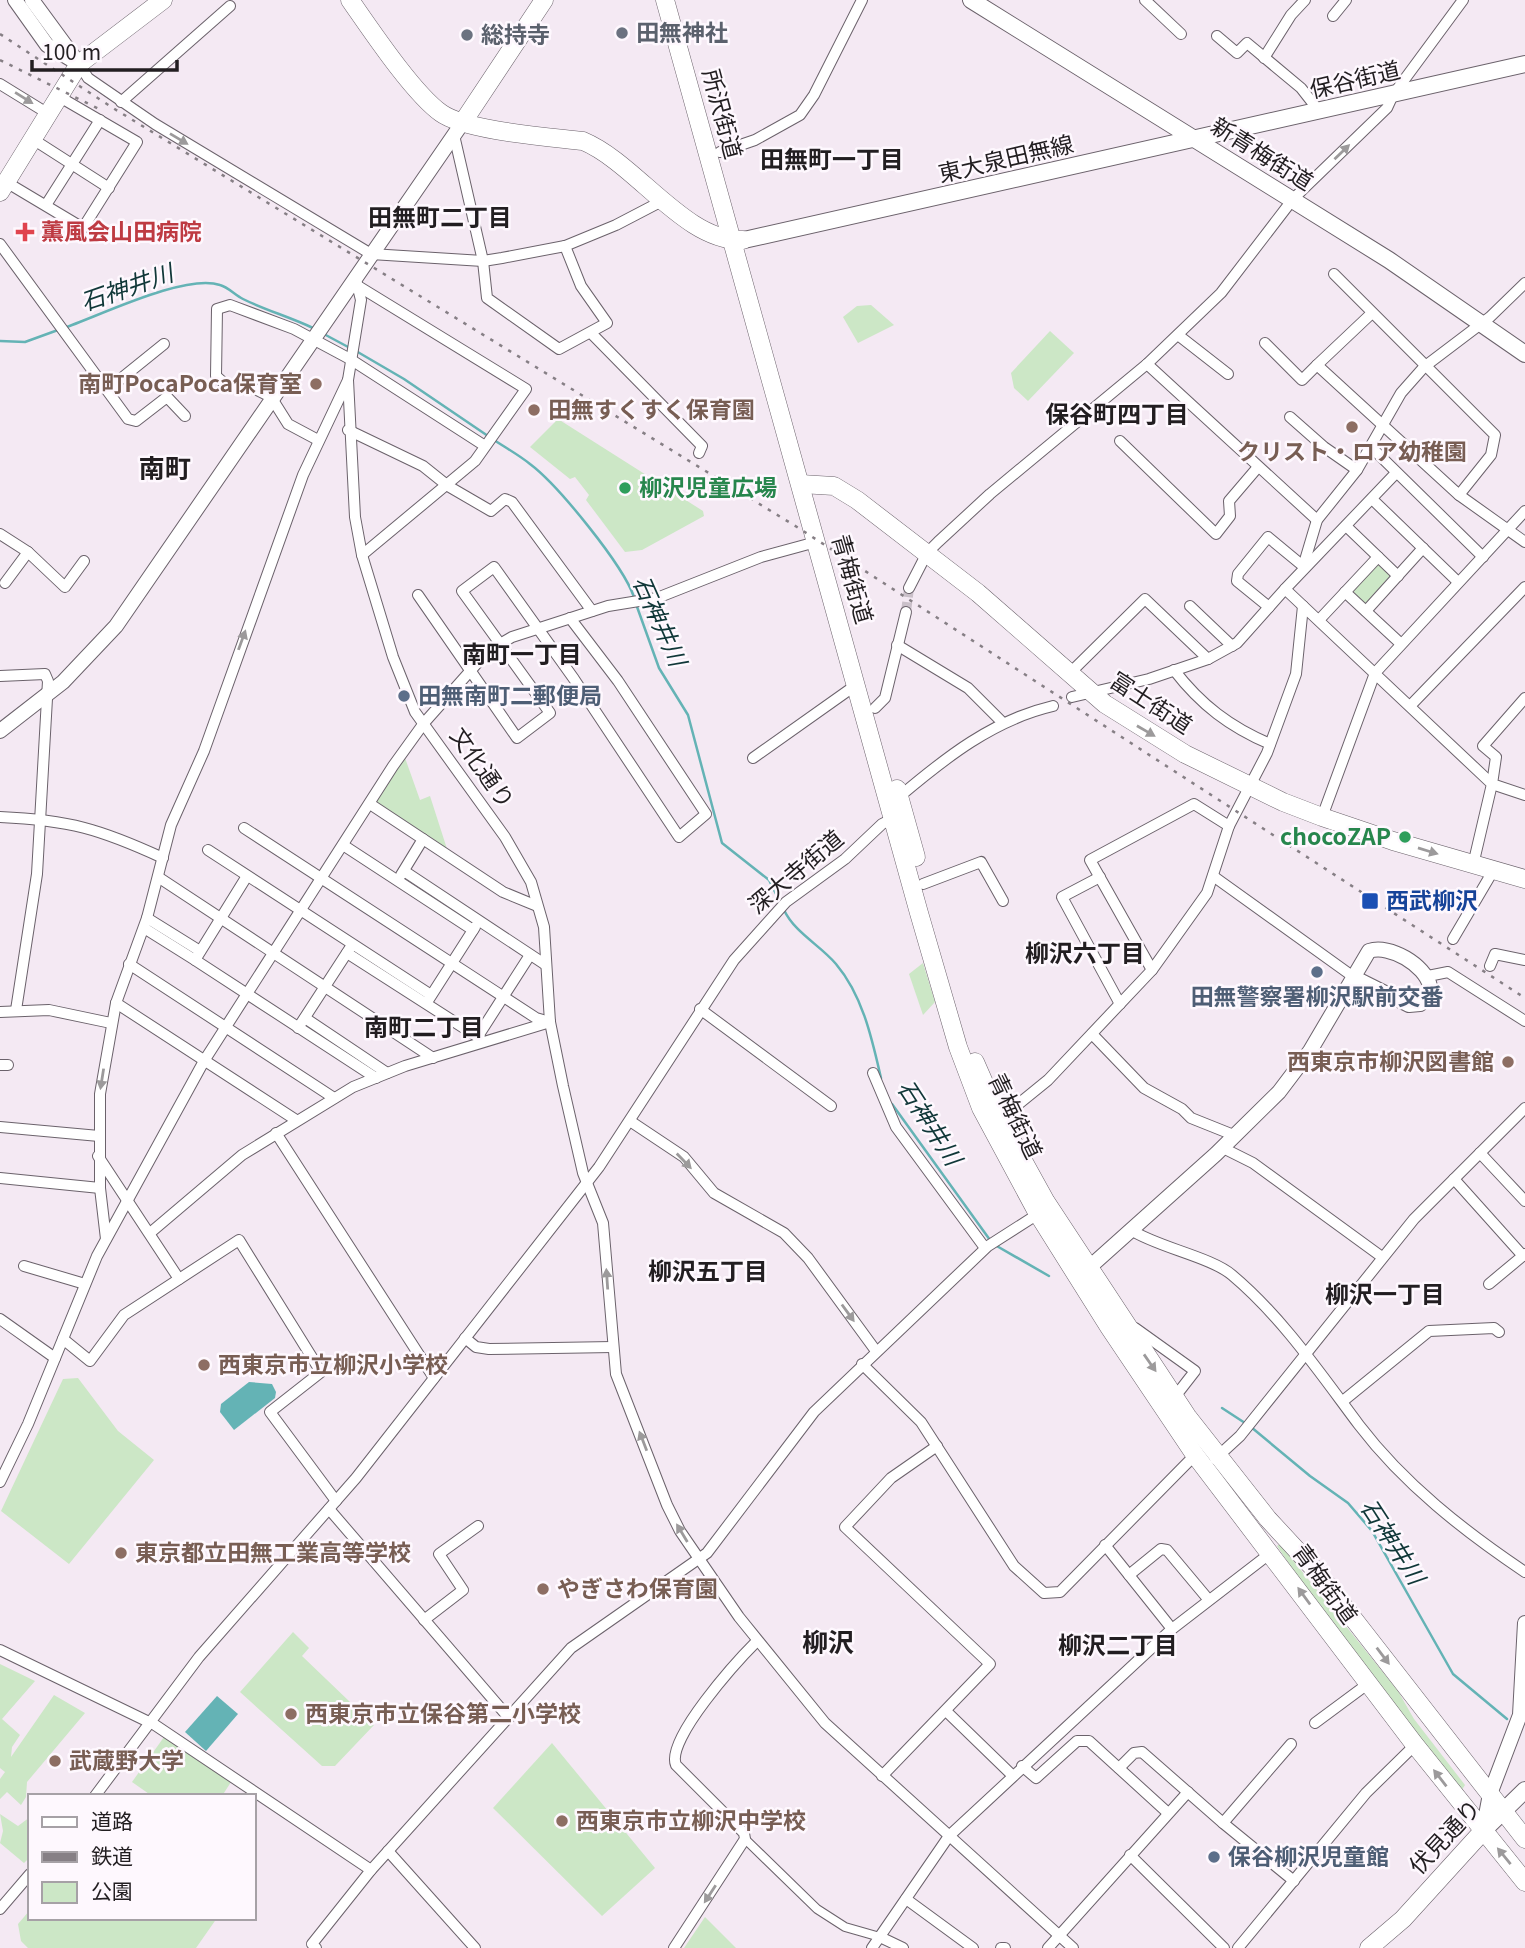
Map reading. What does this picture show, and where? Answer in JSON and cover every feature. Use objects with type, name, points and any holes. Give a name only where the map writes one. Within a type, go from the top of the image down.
[{"type":"main road","points":[[3,187],[79,64],[163,0]]},
{"type":"main road","points":[[350,0],[433,107],[459,129],[583,141],[613,156],[697,226],[715,237],[738,240]]},
{"type":"main road","points":[[459,129],[544,0]]},
{"type":"main road","name":"所沢街道","points":[[666,0],[738,240]]},
{"type":"main road","name":"所沢街道","points":[[677,0],[720,152],[738,240]]},
{"type":"main road","name":"新青梅街道","points":[[971,0],[1293,199],[1525,354]]},
{"type":"main road","name":"保谷街道","points":[[1196,139],[1525,64]]},
{"type":"main road","name":"東大泉田無線","points":[[738,240],[1196,139]]},
{"type":"main road","name":"青梅街道","points":[[738,240],[807,484],[875,708],[899,797],[898,816],[967,1072],[1005,1156],[1038,1214],[1178,1393],[1206,1459],[1317,1572],[1525,1839]]},
{"type":"main road","name":"青梅街道","points":[[807,484],[816,542],[856,685],[923,884],[970,1051],[1000,1119],[1084,1273],[1206,1459],[1415,1745],[1525,1882]]},
{"type":"main road","name":"富士街道","points":[[807,484],[834,486],[843,491],[998,610],[1090,692],[1132,723],[1185,754],[1283,802],[1322,817],[1525,879]]},
{"type":"main road","name":"伏見通り","points":[[1369,1948],[1403,1919],[1483,1831],[1525,1790]]},
{"type":"main road","name":"伏見通り","points":[[1385,1948],[1403,1919]]},
{"type":"street","points":[[15,0],[47,45],[79,64]]},
{"type":"street","points":[[32,0],[88,78],[121,102],[372,254],[483,261],[565,246],[616,225],[664,200]]},
{"type":"street","points":[[720,152],[754,140],[800,115],[814,95],[862,0]]},
{"type":"street","points":[[1145,0],[1181,34]]},
{"type":"street","points":[[1264,58],[1291,15],[1305,0]]},
{"type":"street","points":[[1333,16],[1346,0]]},
{"type":"street","points":[[909,588],[927,553],[990,494],[1147,364],[1221,293],[1293,199],[1387,108],[1394,94],[1463,0]]},
{"type":"street","points":[[121,102],[229,6]]},
{"type":"street","points":[[1217,36],[1237,53],[1247,43],[1301,88],[1319,111]]},
{"type":"street","points":[[0,84],[47,113]]},
{"type":"street","points":[[3,187],[46,205],[83,228],[137,142],[58,96]]},
{"type":"street","points":[[46,205],[100,120]]},
{"type":"street","points":[[0,731],[82,664],[116,626],[322,322],[357,281],[372,254],[459,129]]},
{"type":"street","points":[[459,129],[483,261],[487,298],[559,349],[607,323],[581,286],[565,246]]},
{"type":"street","points":[[31,138],[108,188]]},
{"type":"street","points":[[0,244],[132,421],[167,397],[185,416]]},
{"type":"street","points":[[1334,274],[1494,435],[1491,455],[1459,495]]},
{"type":"street","points":[[357,281],[526,389],[475,461],[362,555]]},
{"type":"street","name":"文化通り","points":[[357,281],[361,300],[348,380],[348,430],[355,517],[362,555],[393,657],[415,712],[505,837],[531,882],[544,928],[550,1021],[587,1182],[603,1223],[616,1374],[667,1505],[699,1560],[757,1641],[825,1723],[949,1836],[954,1837],[1073,1948]]},
{"type":"street","points":[[1303,568],[1317,520],[1357,470],[1392,405],[1424,367],[1481,323],[1525,283]]},
{"type":"street","points":[[317,440],[288,424],[271,397],[255,389],[225,384],[216,376],[217,309],[230,304],[351,354],[485,446]]},
{"type":"street","points":[[1265,343],[1302,380],[1372,313]]},
{"type":"street","points":[[590,333],[702,446],[699,453]]},
{"type":"street","points":[[1178,335],[1228,374]]},
{"type":"street","points":[[107,390],[164,344]]},
{"type":"street","points":[[1147,364],[1317,520]]},
{"type":"street","points":[[1317,365],[1459,495],[1525,542]]},
{"type":"street","points":[[106,1239],[98,1156],[100,1094],[116,1003],[146,923],[172,825],[220,705],[303,475],[317,440],[348,380]]},
{"type":"street","points":[[1290,417],[1324,447],[1357,470]]},
{"type":"street","points":[[348,430],[424,466],[448,486],[491,511],[505,499],[512,502],[592,611]]},
{"type":"street","points":[[1119,441],[1216,534],[1230,516],[1229,501],[1258,467]]},
{"type":"street","points":[[1371,447],[1483,557]]},
{"type":"street","points":[[1072,697],[1208,659],[1237,643],[1303,568],[1396,473]]},
{"type":"street","points":[[1372,499],[1458,582]]},
{"type":"street","points":[[1322,817],[1375,673],[1525,511]]},
{"type":"street","points":[[1346,526],[1398,576]]},
{"type":"street","points":[[0,534],[28,552],[65,587],[84,561]]},
{"type":"street","points":[[1269,607],[1237,581],[1238,574],[1268,537],[1303,568]]},
{"type":"street","points":[[0,1482],[3,1468],[55,1358],[106,1239],[204,1060],[424,723],[488,651],[500,644],[592,611],[657,598],[761,557],[816,542]]},
{"type":"street","points":[[1366,611],[1423,548]]},
{"type":"street","points":[[5,583],[28,552]]},
{"type":"street","points":[[1319,620],[1378,557]]},
{"type":"street","points":[[418,595],[517,738],[550,712],[462,591],[494,567],[536,629],[574,678],[679,837],[706,814],[618,681],[570,618]]},
{"type":"street","points":[[1410,706],[1525,587]]},
{"type":"street","points":[[1285,589],[1492,783],[1525,795]]},
{"type":"street","points":[[1345,592],[1400,643]]},
{"type":"street","points":[[1069,674],[1145,598],[1208,659]]},
{"type":"street","points":[[1190,606],[1232,646]]},
{"type":"street","points":[[1000,1119],[1048,1080],[1152,970],[1207,893],[1229,826],[1270,744],[1296,674],[1303,606]]},
{"type":"street","points":[[875,708],[885,698],[906,612]]},
{"type":"street","points":[[897,645],[968,688],[1003,723]]},
{"type":"street","points":[[1174,670],[1193,695],[1222,720],[1270,744]]},
{"type":"street","points":[[0,676],[45,674],[48,693],[37,874],[16,1010]]},
{"type":"street","points":[[753,758],[856,685]]},
{"type":"street","points":[[1473,865],[1496,757],[1483,746],[1525,698]]},
{"type":"street","points":[[899,797],[952,753],[1003,723],[1052,706]]},
{"type":"street","points":[[370,804],[503,892],[537,906]]},
{"type":"street","points":[[1152,970],[1090,860],[1194,804],[1229,826]]},
{"type":"street","name":"深大寺街道","points":[[630,1121],[724,972],[782,905],[845,859],[882,824],[898,816]]},
{"type":"street","points":[[0,817],[41,819],[90,828],[163,858]]},
{"type":"street","points":[[244,828],[536,1018],[550,1021]]},
{"type":"street","points":[[400,876],[423,839]]},
{"type":"street","points":[[343,845],[400,876],[476,925],[546,965]]},
{"type":"street","points":[[208,850],[428,1000],[478,1041]]},
{"type":"street","points":[[923,884],[981,862],[1003,901]]},
{"type":"street","points":[[1453,939],[1493,871]]},
{"type":"street","points":[[197,955],[247,876]]},
{"type":"street","points":[[1084,1273],[1236,1136],[1296,1072],[1355,978],[1369,951],[1378,948],[1398,955],[1427,976],[1430,986],[1420,1004],[1416,1006],[1355,978],[1213,876]]},
{"type":"street","points":[[158,877],[433,1058]]},
{"type":"street","points":[[1100,877],[1062,897],[1120,1004]]},
{"type":"street","points":[[146,923],[197,955],[247,995],[387,1073]]},
{"type":"street","points":[[428,1000],[476,925]]},
{"type":"street","points":[[301,1023],[350,949]]},
{"type":"street","points":[[1490,966],[1495,954],[1525,960]]},
{"type":"street","points":[[478,1041],[530,955]]},
{"type":"street","points":[[129,964],[334,1098]]},
{"type":"street","points":[[1427,976],[1448,972],[1525,1021]]},
{"type":"street","points":[[116,1003],[296,1120]]},
{"type":"street","points":[[700,1009],[831,1106]]},
{"type":"street","points":[[0,1012],[57,1011],[111,1023]]},
{"type":"street","points":[[150,1233],[218,1172],[334,1098],[387,1073],[478,1041],[550,1021]]},
{"type":"street","points":[[301,1023],[376,1078]]},
{"type":"street","points":[[1092,1034],[1144,1088],[1182,1109],[1191,1118],[1236,1136]]},
{"type":"street","points":[[873,1073],[896,1127],[986,1247]]},
{"type":"street","points":[[862,1364],[921,1422],[978,1515],[1014,1566],[1044,1593],[1060,1591],[1105,1545],[1206,1459],[1244,1431],[1382,1257],[1454,1179],[1524,1111]]},
{"type":"street","points":[[96,1794],[199,1657],[332,1505],[434,1378],[587,1182],[630,1121],[684,1157],[714,1193],[784,1233],[808,1258],[876,1351]]},
{"type":"street","points":[[0,1126],[99,1136]]},
{"type":"street","points":[[276,1133],[434,1378]]},
{"type":"street","points":[[1223,1148],[1253,1163],[1382,1257]]},
{"type":"street","points":[[1480,1153],[1525,1201]]},
{"type":"street","points":[[98,1156],[179,1279]]},
{"type":"street","points":[[0,1178],[100,1188]]},
{"type":"street","points":[[1454,1179],[1524,1255],[1489,1284]]},
{"type":"street","points":[[316,1948],[312,1944],[388,1850],[571,1648],[699,1560],[743,1510],[793,1437],[862,1364],[986,1247],[1038,1214]]},
{"type":"street","points":[[1131,1230],[1230,1273],[1305,1354],[1373,1441],[1430,1500],[1481,1542],[1525,1572]]},
{"type":"street","points":[[63,1339],[90,1361],[124,1314],[239,1240],[321,1372],[270,1412],[332,1505],[424,1620],[509,1718]]},
{"type":"street","points":[[23,1266],[85,1284]]},
{"type":"street","points":[[0,1319],[55,1358]]},
{"type":"street","points":[[1121,1319],[1195,1371],[1178,1393]]},
{"type":"street","points":[[1343,1401],[1429,1331],[1494,1328],[1499,1332]]},
{"type":"street","points":[[465,1338],[476,1347],[489,1349],[613,1347]]},
{"type":"street","points":[[882,1776],[990,1664],[845,1527],[891,1478],[937,1446]]},
{"type":"street","points":[[424,1620],[463,1590],[439,1554],[478,1526]]},
{"type":"street","points":[[1105,1545],[1172,1629]]},
{"type":"street","points":[[1129,1576],[1161,1549],[1167,1550],[1208,1599]]},
{"type":"street","points":[[872,1948],[949,1836],[1172,1629],[1272,1552]]},
{"type":"street","points":[[1483,1831],[1490,1794],[1518,1722],[1525,1626]]},
{"type":"street","points":[[757,1641],[714,1686],[675,1750],[674,1759],[744,1833],[745,1839],[817,1909],[845,1927],[880,1937],[902,1948]]},
{"type":"street","points":[[0,1650],[148,1724],[155,1725],[371,1870]]},
{"type":"street","points":[[1315,1723],[1369,1683]]},
{"type":"street","points":[[946,1710],[1013,1776]]},
{"type":"street","points":[[1023,1766],[1036,1778],[1077,1741],[1089,1741],[1168,1813]]},
{"type":"street","points":[[1223,1823],[1291,1744]]},
{"type":"street","points":[[1238,1948],[1366,1793],[1415,1745]]},
{"type":"street","points":[[1119,1768],[1134,1753],[1142,1752],[1294,1881]]},
{"type":"street","points":[[1048,1948],[1188,1792]]},
{"type":"street","points":[[674,1948],[745,1839]]},
{"type":"street","points":[[388,1850],[475,1948]]},
{"type":"street","points":[[1130,1855],[1224,1948]]},
{"type":"street","points":[[0,1909],[28,1876]]},
{"type":"street","points":[[906,1899],[974,1948]]},
{"type":"green space","points":[[871,305],[894,325],[858,343],[843,317],[857,306]]},
{"type":"green space","points":[[1050,331],[1074,353],[1028,401],[1014,388],[1011,373]]},
{"type":"green space","name":"柳沢児童広場","points":[[558,419],[703,511],[704,516],[642,550],[625,552],[586,500],[589,495],[575,477],[570,479],[530,447]]},
{"type":"green space","points":[[1378,557],[1398,576],[1366,611],[1345,592]]},
{"type":"green space","points":[[404,755],[420,800],[430,796],[448,852],[376,802]]},
{"type":"green space","points":[[923,963],[935,1002],[923,1015],[909,974]]},
{"type":"green space","points":[[78,1378],[118,1431],[154,1460],[69,1564],[1,1511],[63,1379]]},
{"type":"green space","points":[[1280,1544],[1398,1691],[1414,1719],[1465,1785],[1460,1793],[1321,1611],[1277,1546]]},
{"type":"green space","points":[[293,1632],[309,1648],[302,1656],[374,1725],[335,1766],[322,1766],[240,1692]]},
{"type":"green space","points":[[0,1664],[35,1681],[2,1719],[20,1735],[12,1747],[11,1757],[54,1695],[85,1713],[27,1782],[26,1797],[21,1805],[7,1792],[0,1799],[0,1779],[5,1772],[0,1768]]},
{"type":"green space","points":[[164,1737],[231,1782],[223,1794],[149,1794],[132,1782]]},
{"type":"green space","points":[[552,1743],[655,1868],[602,1916],[493,1808]]},
{"type":"green space","points":[[0,1814],[18,1826],[28,1818],[28,1859],[24,1863],[0,1843],[3,1831]]},
{"type":"green space","points":[[28,1912],[28,1920],[216,1920],[196,1948],[28,1948],[21,1941],[18,1924]]},
{"type":"green space","points":[[705,1917],[736,1948],[684,1948]]},
{"type":"water","points":[[249,1382],[272,1384],[276,1392],[275,1398],[234,1430],[220,1412],[221,1404]]},
{"type":"water","points":[[217,1696],[238,1714],[206,1751],[185,1732]]},
{"type":"waterway","name":"石神井川","points":[[64,328],[165,290],[205,283],[223,286],[251,303],[313,328]]},
{"type":"waterway","name":"石神井川","points":[[0,341],[25,342],[58,330]]},
{"type":"waterway","name":"石神井川","points":[[322,333],[350,348]]},
{"type":"waterway","name":"石神井川","points":[[356,351],[404,379],[488,436]]},
{"type":"waterway","name":"石神井川","points":[[494,440],[530,464],[557,489],[604,546],[634,597]]},
{"type":"waterway","name":"石神井川","points":[[636,604],[659,668],[688,715],[722,843],[769,880],[781,904]]},
{"type":"waterway","name":"石神井川","points":[[784,910],[801,932],[830,957],[845,976],[865,1018],[881,1078]]},
{"type":"waterway","name":"石神井川","points":[[892,1104],[990,1240]]},
{"type":"waterway","name":"石神井川","points":[[995,1245],[1049,1276]]},
{"type":"waterway","name":"石神井川","points":[[1222,1408],[1245,1423]]},
{"type":"waterway","name":"石神井川","points":[[1251,1427],[1310,1476],[1348,1503],[1372,1531],[1453,1674],[1507,1719]]},
{"type":"tunnel","points":[[906,612],[909,588]]},
{"type":"railway","points":[[0,34],[113,108],[797,527],[1525,998]]},
{"type":"railway","points":[[0,60],[99,109]]},
{"type":"place","name":"田無神社","points":[[622,33]]},
{"type":"place","name":"総持寺","points":[[467,35]]},
{"type":"place","name":"薫風会山田病院","points":[[25,232]]},
{"type":"place","name":"南町PocaPoca保育室","points":[[316,384]]},
{"type":"place","name":"田無すくすく保育園","points":[[534,410]]},
{"type":"place","name":"クリスト・ロア幼稚園","points":[[1352,427]]},
{"type":"place","name":"柳沢児童広場","points":[[625,488]]},
{"type":"place","name":"田無南町二郵便局","points":[[404,696]]},
{"type":"place","name":"chocoZAP","points":[[1405,837]]},
{"type":"place","name":"西武柳沢","points":[[1370,901]]},
{"type":"place","name":"田無警察署柳沢駅前交番","points":[[1317,972]]},
{"type":"place","name":"西東京市柳沢図書館","points":[[1508,1062]]},
{"type":"place","name":"西東京市立柳沢小学校","points":[[204,1365]]},
{"type":"place","name":"東京都立田無工業高等学校","points":[[121,1553]]},
{"type":"place","name":"やぎさわ保育園","points":[[543,1589]]},
{"type":"place","name":"西東京市立保谷第二小学校","points":[[291,1714]]},
{"type":"place","name":"武蔵野大学","points":[[55,1761]]},
{"type":"place","name":"西東京市立柳沢中学校","points":[[562,1821]]},
{"type":"place","name":"保谷柳沢児童館","points":[[1214,1857]]},
{"type":"district","name":"田無町一丁目","points":[[832,160]]},
{"type":"district","name":"田無町二丁目","points":[[440,218]]},
{"type":"district","name":"保谷町四丁目","points":[[1117,415]]},
{"type":"district","name":"南町","points":[[165,469]]},
{"type":"district","name":"南町一丁目","points":[[522,655]]},
{"type":"district","name":"柳沢六丁目","points":[[1085,954]]},
{"type":"district","name":"南町二丁目","points":[[424,1028]]},
{"type":"district","name":"柳沢五丁目","points":[[708,1272]]},
{"type":"district","name":"柳沢一丁目","points":[[1385,1295]]},
{"type":"district","name":"柳沢","points":[[828,1643]]},
{"type":"district","name":"柳沢二丁目","points":[[1118,1646]]}]
